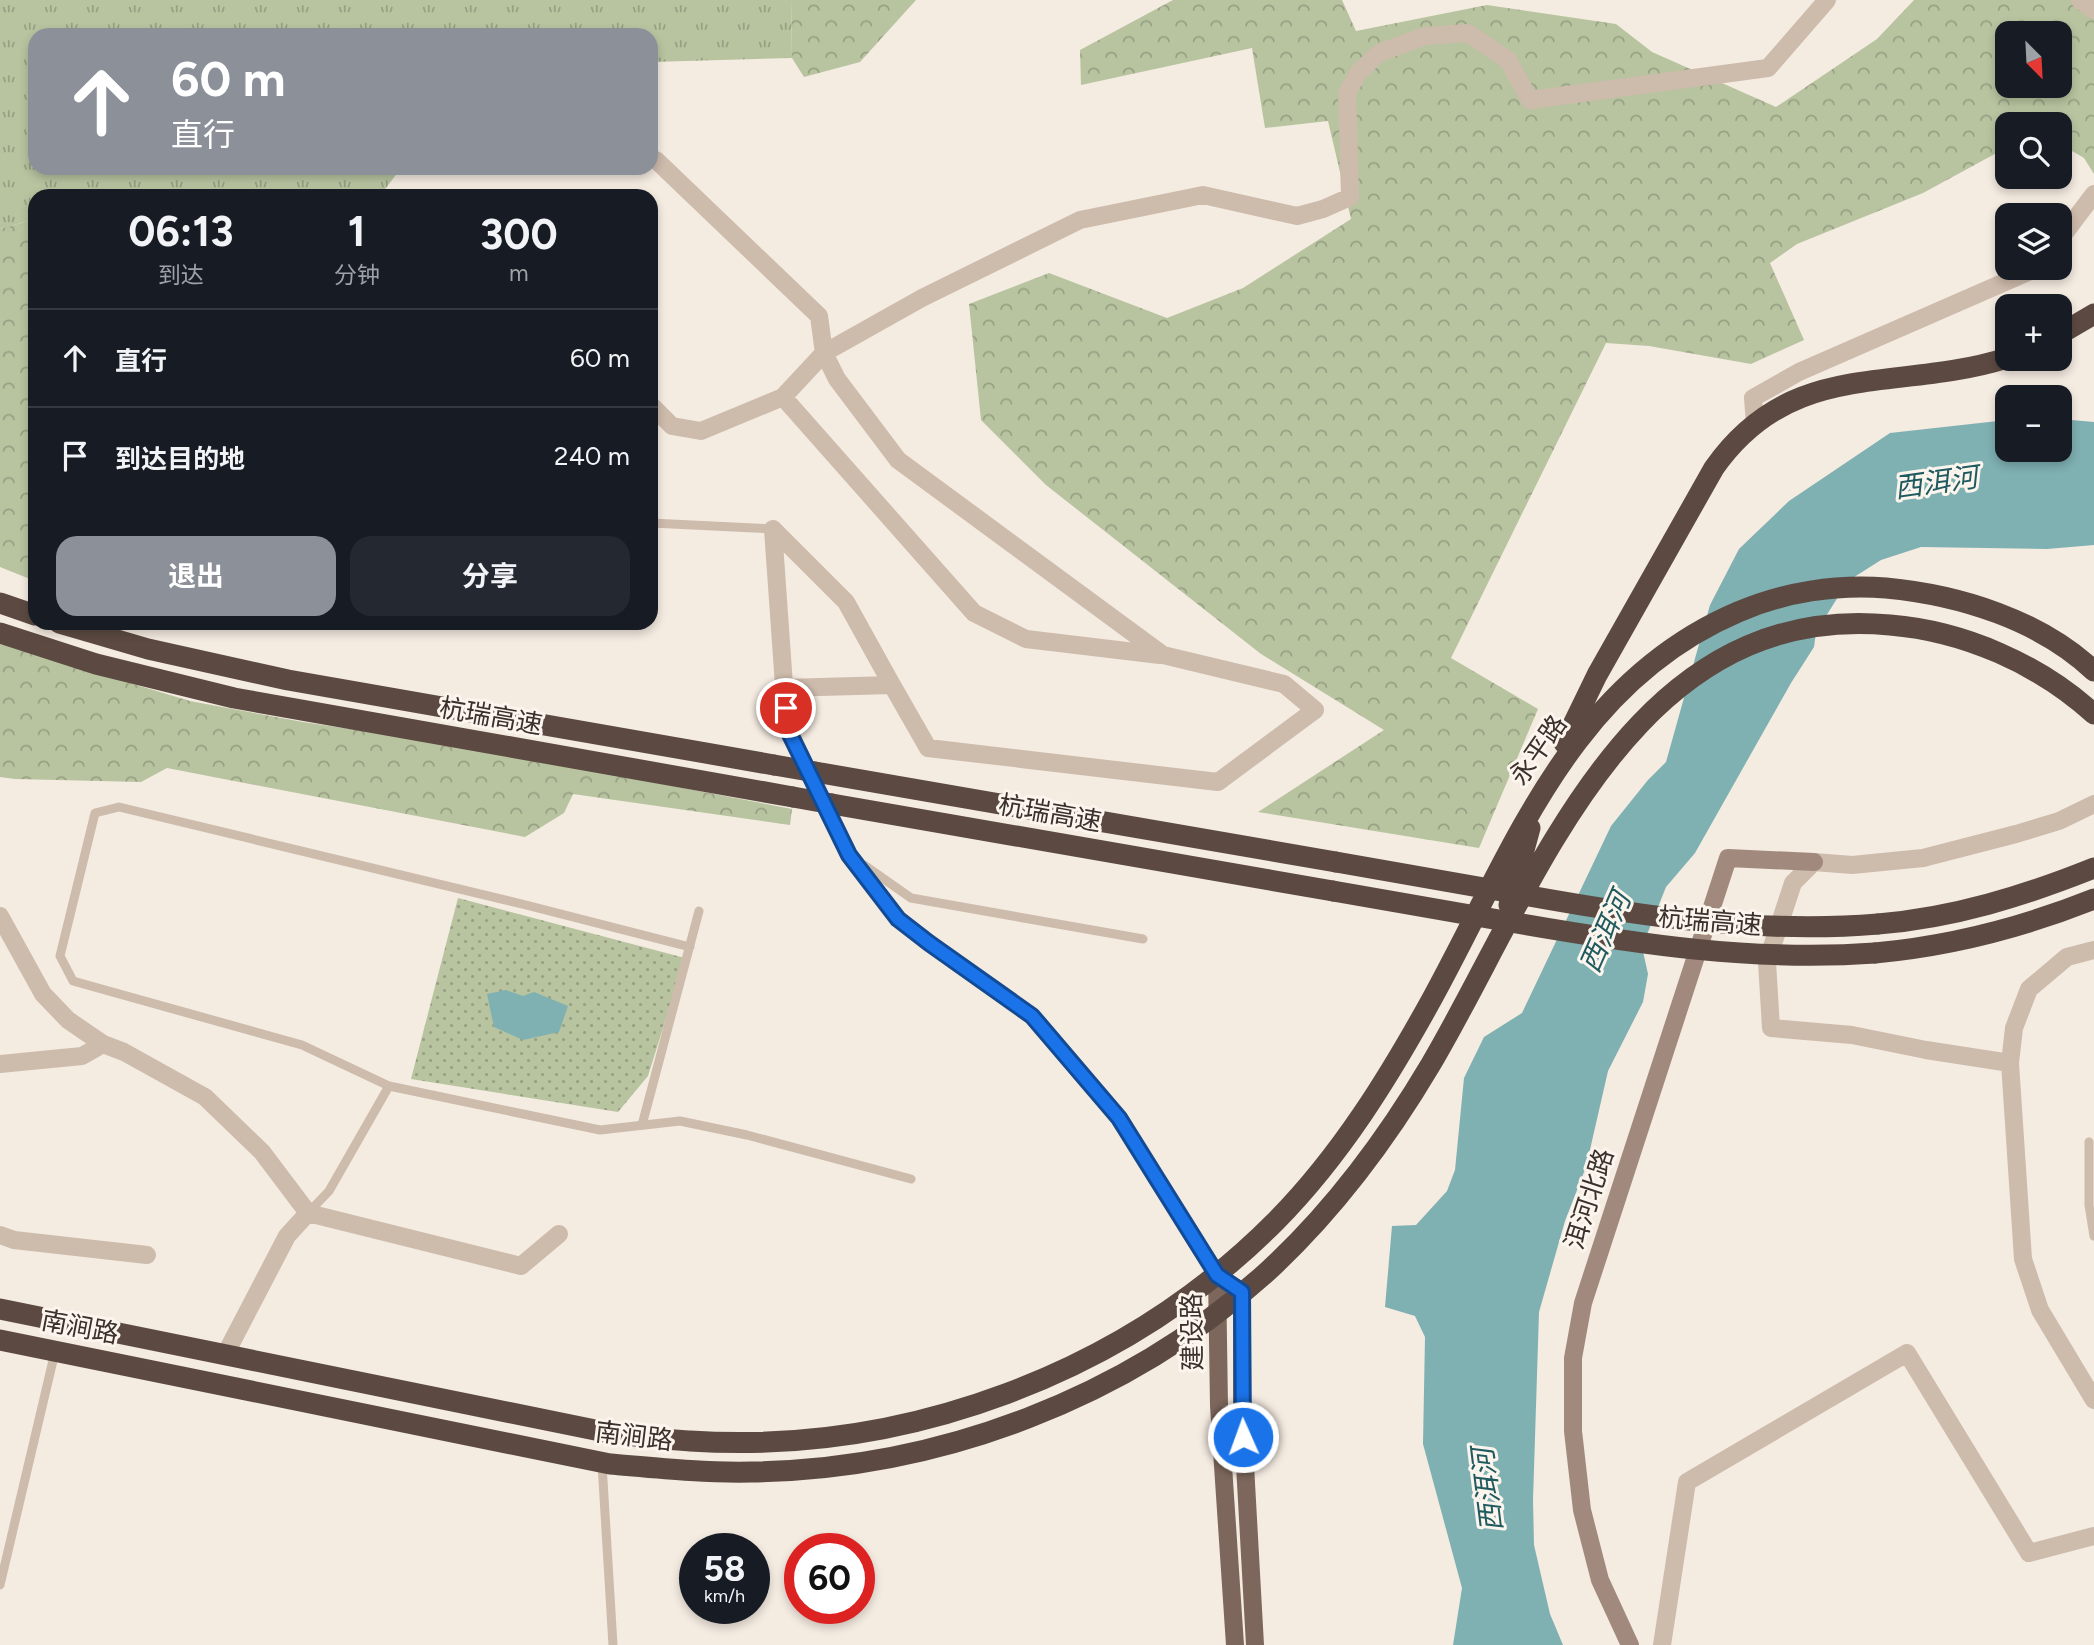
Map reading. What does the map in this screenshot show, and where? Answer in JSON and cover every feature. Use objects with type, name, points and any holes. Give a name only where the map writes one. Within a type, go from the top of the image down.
[{"type":"highway","points":[[2072,327],[2094,314]]},
{"type":"highway","points":[[1501,937],[1538,797],[1597,675],[1724,454],[1755,423],[1779,407],[1818,391],[1848,384],[1947,371],[1995,361]]},
{"type":"highway","name":"永平路","points":[[1217,1275],[1304,1192],[1368,1107],[1425,1012],[1516,836],[1568,751],[1602,709],[1638,674],[1676,644],[1714,622],[1754,605],[1834,588],[1874,587],[1912,590],[1986,609],[2052,640],[2094,671]]},
{"type":"highway","points":[[0,603],[28,613]]},
{"type":"highway","points":[[1231,1301],[1297,1243],[1354,1178],[1388,1131],[1431,1063],[1567,817],[1598,772],[1637,725],[1696,674],[1731,654],[1766,639],[1801,629],[1872,623],[1907,626],[1941,633],[2004,656],[2062,688],[2094,714]]},
{"type":"highway","name":"杭瑞高速","points":[[83,630],[148,649],[264,675],[1590,907],[1695,921],[1758,926],[1847,927],[1903,922],[1986,906],[2042,889],[2094,868]]},
{"type":"highway","name":"杭瑞高速","points":[[0,633],[96,664],[234,698],[1586,935],[1691,950],[1756,955],[1848,955],[1907,950],[1993,933],[2051,916],[2094,899]]},
{"type":"highway","name":"南涧路","points":[[0,1309],[615,1434],[706,1442],[792,1440],[845,1435],[918,1421],[1011,1392],[1075,1365],[1111,1346],[1217,1275]]},
{"type":"highway","name":"南涧路","points":[[0,1340],[602,1462],[660,1469],[750,1472],[838,1466],[925,1451],[1008,1426],[1088,1392],[1163,1350],[1231,1301]]},
{"type":"main road","name":"建设路","points":[[1217,1275],[1231,1301],[1242,1411],[1255,1645]]},
{"type":"main road","name":"建设路","points":[[1217,1275],[1231,1301],[1219,1406],[1236,1645]]},
{"type":"street","points":[[658,412],[672,426],[701,431],[783,397],[824,353],[922,298],[1080,220],[1203,195],[1297,216],[1323,209],[1350,197],[1346,93],[1358,73],[1379,53],[1425,36],[1468,33],[1508,60],[1530,100],[1769,68],[1827,0]]},
{"type":"street","points":[[2080,0],[2094,10]]},
{"type":"street","points":[[658,162],[819,316],[824,353],[837,379],[898,460],[1163,655]]},
{"type":"street","points":[[2072,223],[2094,194]]},
{"type":"street","points":[[1755,423],[1753,398],[1799,372],[2010,280]]},
{"type":"street","points":[[773,529],[846,602],[928,747],[1218,782],[1315,710],[1284,684],[1163,655],[1026,639],[974,613],[783,397]]},
{"type":"street","points":[[773,529],[787,728],[849,855],[898,919],[1032,1016],[1119,1118],[1217,1275]]},
{"type":"street","points":[[784,688],[892,685]]},
{"type":"street","points":[[2010,1063],[1852,1035],[1771,1028],[1767,962],[1793,883],[1814,862],[1852,864],[1923,858],[2059,821],[2094,804]]},
{"type":"street","name":"洱河北路","points":[[1630,1645],[1600,1580],[1582,1510],[1573,1431],[1573,1358],[1583,1303],[1728,858],[1814,862]]},
{"type":"street","points":[[0,916],[43,995],[68,1020],[103,1044],[124,1052],[205,1097],[262,1152],[308,1213],[521,1266],[559,1234]]},
{"type":"street","points":[[2094,950],[2067,957],[2029,989],[2014,1028],[2010,1063],[2023,1259],[2040,1310],[2094,1400]]},
{"type":"street","points":[[0,1064],[82,1056],[103,1044]]},
{"type":"street","points":[[225,1354],[287,1236],[308,1213]]},
{"type":"street","points":[[0,1235],[14,1240],[147,1255]]},
{"type":"street","points":[[1662,1645],[1687,1482],[1907,1353],[2029,1553],[2094,1536]]},
{"type":"lane","points":[[658,523],[773,529]]},
{"type":"lane","points":[[690,947],[119,807],[95,813],[60,956],[72,981],[302,1045],[389,1086],[600,1129],[680,1121],[747,1135],[911,1179]]},
{"type":"lane","points":[[849,855],[911,898],[1143,939]]},
{"type":"lane","points":[[642,1125],[699,911]]},
{"type":"lane","points":[[308,1213],[329,1191],[389,1086]]},
{"type":"lane","points":[[2090,1142],[2089,1205],[2094,1236]]},
{"type":"lane","points":[[0,1585],[55,1351]]},
{"type":"lane","points":[[602,1462],[613,1645]]},
{"type":"green space","points":[[0,0],[791,0],[792,58],[658,62],[658,28],[28,28],[28,175],[396,175],[385,189],[28,189],[28,221],[0,229]]},
{"type":"green space","points":[[791,0],[916,0],[860,62],[804,77],[792,58]]},
{"type":"green space","points":[[1173,0],[1342,0],[1356,31],[1487,5],[1616,24],[1652,52],[1776,107],[1877,39],[1914,0],[2094,0],[2094,174],[2084,158],[2072,151],[2072,112],[1995,112],[1995,154],[1923,193],[1797,244],[1770,263],[1804,340],[1751,364],[1649,346],[1606,343],[1451,658],[1538,709],[1479,848],[1258,812],[1384,730],[1261,654],[1046,485],[981,420],[969,304],[1049,273],[1167,318],[1243,288],[1351,219],[1328,121],[1265,128],[1252,48],[1081,85],[1080,50]]},
{"type":"green space","points":[[28,221],[28,578],[0,567],[0,229]]},
{"type":"green space","points":[[0,644],[190,701],[303,722],[465,746],[792,809],[790,825],[573,794],[564,813],[525,837],[167,768],[141,782],[0,777]]},
{"type":"green space","points":[[458,898],[685,958],[648,1076],[618,1112],[411,1079]]},
{"type":"water","name":"西洱河","points":[[2072,420],[2094,422],[2094,545],[2047,549],[1921,547],[1881,560],[1848,581],[1816,632],[1814,647],[1695,853],[1666,887],[1642,947],[1648,974],[1643,1002],[1608,1071],[1586,1167],[1565,1221],[1539,1312],[1534,1545],[1550,1614],[1563,1645],[1453,1645],[1462,1588],[1423,1444],[1425,1337],[1415,1316],[1385,1307],[1392,1226],[1416,1225],[1447,1191],[1455,1170],[1464,1078],[1484,1037],[1522,1013],[1611,826],[1666,762],[1710,605],[1739,549],[1789,501],[1890,433],[1995,421],[1995,462],[2072,462]]},
{"type":"water","points":[[506,990],[523,996],[534,992],[568,1006],[559,1032],[523,1040],[494,1027],[487,994]]},
{"type":"route","points":[[786,708],[787,728],[849,855],[898,919],[1032,1016],[1119,1118],[1217,1275],[1242,1292],[1243,1437]]}]
